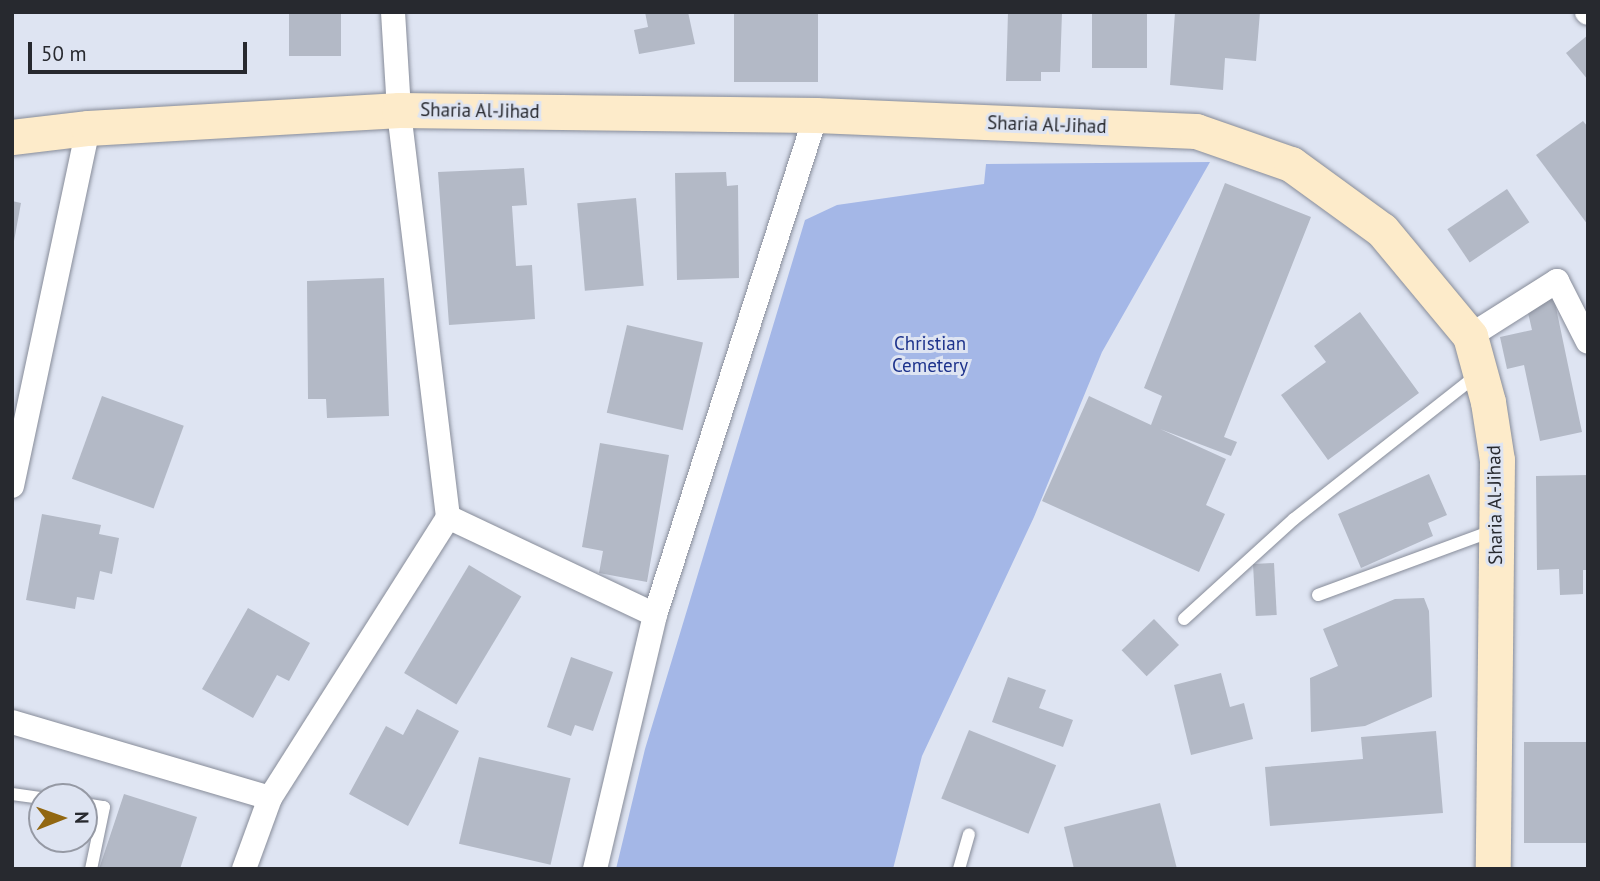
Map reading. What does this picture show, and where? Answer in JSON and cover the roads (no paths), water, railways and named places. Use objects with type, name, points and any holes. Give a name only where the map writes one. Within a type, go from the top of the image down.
[{"type":"street","points":[[244,869],[270,798],[448,517],[399,110],[393,12]]},
{"type":"street","name":"Sharia Al-Jihad","points":[[12,137],[88,128],[399,110],[816,115],[1196,131],[1291,164],[1381,230],[1470,336],[1480,372],[1497,460],[1493,869]]},
{"type":"street","points":[[595,869],[655,615],[816,115]]},
{"type":"street","points":[[12,486],[88,128]]},
{"type":"street","points":[[1470,336],[1558,281],[1588,342]]},
{"type":"street","points":[[448,517],[655,615]]},
{"type":"street","points":[[12,722],[270,798]]},
{"type":"lane","points":[[1184,619],[1294,520],[1480,372]]},
{"type":"lane","points":[[1318,595],[1496,529]]},
{"type":"lane","points":[[98,806],[104,807],[98,836]]},
{"type":"lane","points":[[959,869],[969,834]]},
{"type":"park label","name":"Christian Cemetery","points":[[930,355]]}]
